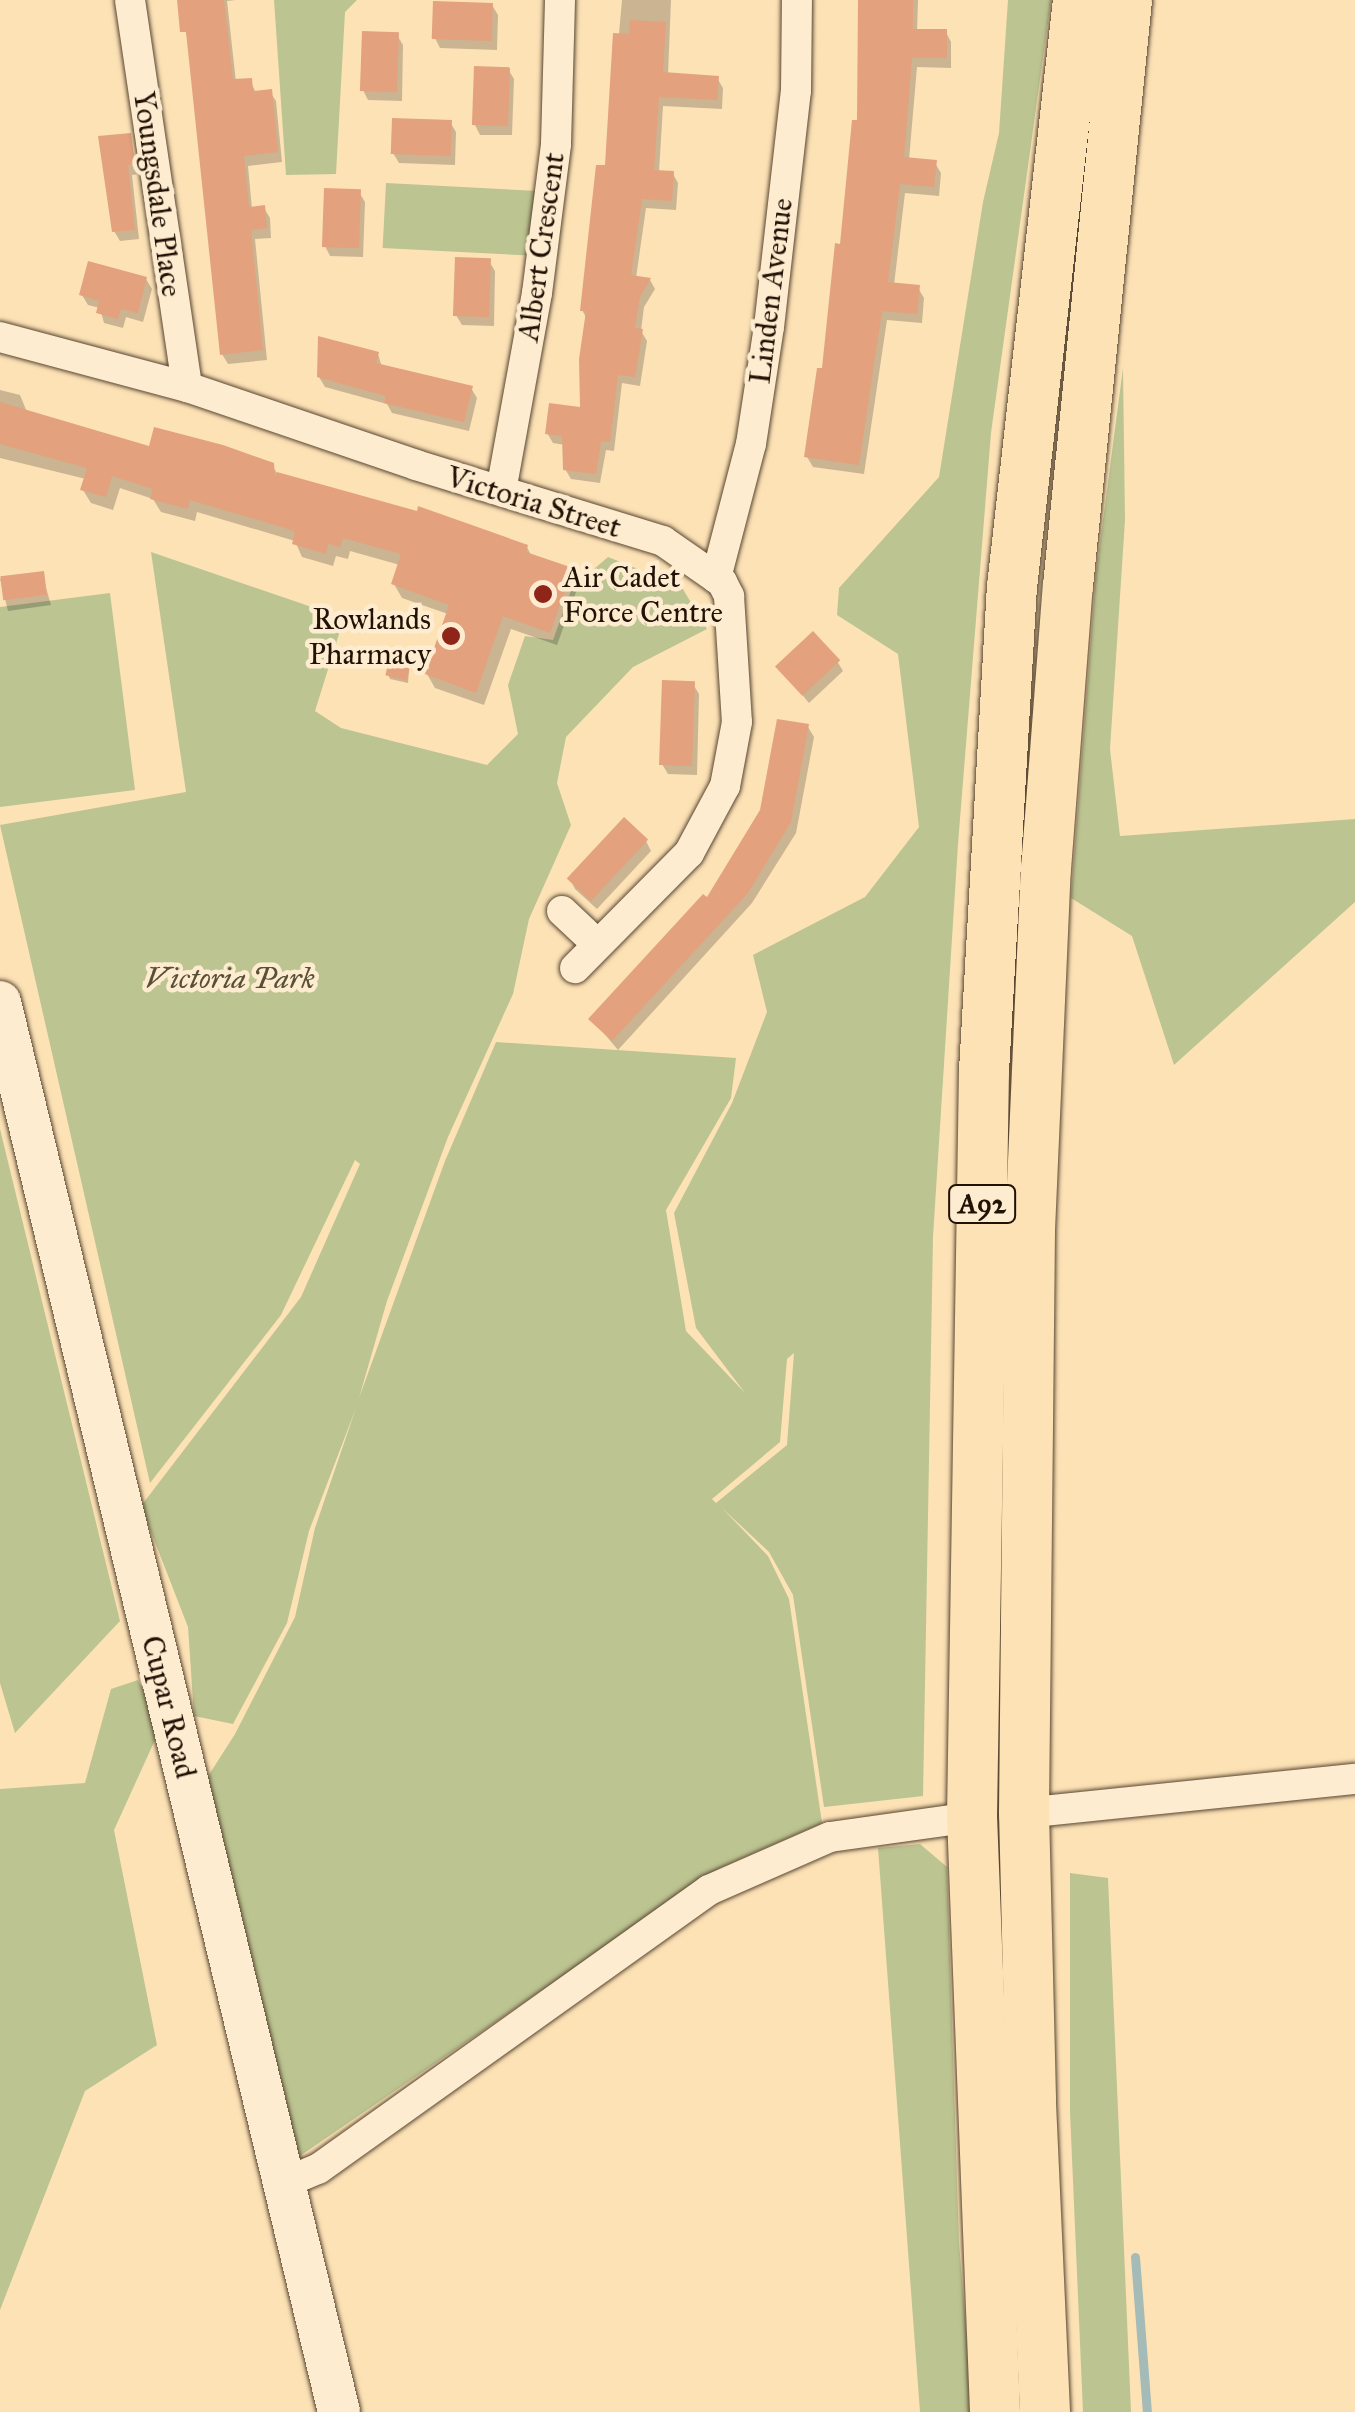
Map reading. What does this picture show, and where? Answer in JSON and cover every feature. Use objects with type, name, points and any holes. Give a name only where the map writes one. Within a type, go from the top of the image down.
[{"type":"highway","name":"A92","points":[[995,2412],[972,1817],[984,1072],[1012,587],[1078,0]]},
{"type":"highway","name":"A92","points":[[1045,2412],[1030,2098],[1024,1813],[1030,1230],[1046,869],[1072,548],[1128,0]]},
{"type":"main road","name":"Cupar Road","points":[[0,1002],[339,2412]]},
{"type":"street","name":"Youngsdale Place","points":[[130,0],[187,387]]},
{"type":"street","name":"Albert Crescent","points":[[501,491],[536,293],[556,144],[560,0]]},
{"type":"street","name":"Linden Avenue","points":[[716,578],[751,444],[769,327],[796,91],[798,0]]},
{"type":"street","name":"Victoria Street","points":[[0,338],[187,387],[663,541],[716,578]]},
{"type":"street","points":[[575,968],[689,853],[726,786],[737,722],[729,596],[716,578]]},
{"type":"street","points":[[562,911],[597,944]]},
{"type":"street","points":[[1024,1813],[1355,1779]]},
{"type":"street","points":[[282,2184],[318,2168],[708,1890],[830,1836],[972,1817]]},
{"type":"green space","points":[[274,0],[357,0],[345,12],[336,174],[286,175]]},
{"type":"green space","name":"Victoria Park","points":[[1008,0],[1051,0],[991,433],[958,844],[933,1237],[923,1796],[824,1807],[793,1595],[769,1552],[722,1508],[768,1556],[789,1599],[822,1823],[720,1868],[297,2158],[205,1781],[235,1734],[295,1617],[315,1528],[356,1408],[309,1531],[287,1623],[233,1724],[194,1716],[188,1627],[141,1506],[301,1297],[360,1164],[355,1160],[281,1315],[150,1483],[0,825],[186,792],[151,552],[344,618],[315,711],[341,728],[487,765],[518,734],[508,685],[525,636],[553,640],[572,588],[608,557],[681,586],[707,629],[633,667],[566,737],[557,783],[571,825],[529,919],[513,994],[448,1137],[387,1301],[359,1398],[445,1161],[496,1042],[736,1058],[731,1098],[666,1210],[686,1331],[745,1393],[696,1328],[674,1213],[732,1103],[767,1012],[753,955],[865,897],[919,827],[898,654],[837,615],[839,588],[939,477],[983,202],[999,133]],"holes":[[[794,1353],[787,1445],[716,1503],[712,1499],[780,1442],[787,1359]]]},
{"type":"green space","points":[[386,183],[538,191],[534,256],[383,248]]},
{"type":"green space","points":[[1123,368],[1125,520],[1110,749],[1120,836],[1355,819],[1355,902],[1174,1065],[1132,936],[1071,898],[1096,574]]},
{"type":"green space","points":[[110,593],[135,790],[0,807],[0,607]]},
{"type":"green space","points":[[0,1129],[120,1621],[15,1733],[0,1683]]},
{"type":"green space","points":[[138,1680],[160,1729],[114,1830],[157,2045],[85,2091],[0,2310],[0,1789],[85,1783],[111,1689]]},
{"type":"green space","points":[[920,1844],[947,1867],[959,2243],[973,2412],[920,2412],[878,1848]]},
{"type":"green space","points":[[1070,1873],[1108,1878],[1131,2412],[1083,2412],[1070,2112]]},
{"type":"building","points":[[177,0],[224,0],[233,79],[252,78],[253,91],[272,89],[278,152],[244,156],[249,207],[265,205],[267,228],[251,230],[263,350],[220,355],[186,32],[180,32]]},
{"type":"building","points":[[858,0],[913,0],[913,29],[947,29],[947,58],[912,58],[904,157],[937,160],[934,187],[900,184],[888,282],[920,285],[917,314],[882,311],[859,465],[804,457],[817,368],[822,368],[835,243],[840,244],[852,120],[857,120]]},
{"type":"building","points":[[433,1],[493,3],[492,41],[432,39]]},
{"type":"building","points":[[630,20],[666,22],[663,72],[719,76],[717,100],[659,97],[654,170],[674,171],[672,201],[642,199],[631,275],[651,278],[640,297],[635,328],[643,329],[635,377],[618,375],[610,442],[601,441],[596,474],[563,470],[562,436],[545,434],[549,403],[580,407],[579,359],[586,311],[580,311],[596,165],[605,165],[613,33],[629,34]]},
{"type":"building","points":[[362,31],[399,32],[397,92],[360,91]]},
{"type":"building","points":[[474,66],[510,67],[508,126],[472,125]]},
{"type":"building","points":[[392,118],[452,120],[451,156],[391,154]]},
{"type":"building","points":[[131,133],[135,165],[128,165],[135,230],[112,232],[98,136]]},
{"type":"building","points":[[324,188],[361,189],[359,248],[322,247]]},
{"type":"building","points":[[455,257],[491,258],[489,317],[453,316]]},
{"type":"building","points":[[88,261],[147,277],[138,313],[121,309],[118,319],[96,313],[99,301],[79,295]]},
{"type":"building","points":[[318,336],[379,352],[376,363],[473,386],[464,422],[384,403],[386,396],[317,377]]},
{"type":"building","points":[[0,402],[149,446],[154,427],[223,445],[274,463],[275,478],[277,472],[417,511],[418,506],[528,545],[526,552],[573,568],[550,633],[503,616],[476,693],[425,674],[449,605],[391,584],[401,554],[343,538],[340,547],[328,544],[326,554],[292,544],[295,532],[285,528],[190,500],[188,509],[150,499],[153,489],[112,476],[106,497],[80,490],[87,468],[0,444]]},
{"type":"building","points":[[44,571],[47,595],[3,600],[0,576]]},
{"type":"building","points":[[813,631],[840,660],[802,696],[775,666]]},
{"type":"building","points":[[391,651],[412,656],[407,680],[385,675]]},
{"type":"building","points":[[662,680],[695,681],[692,766],[659,765]]},
{"type":"building","points":[[777,719],[809,724],[791,822],[748,893],[612,1041],[588,1019],[703,894],[707,897],[760,810]]},
{"type":"building","points":[[624,817],[648,840],[591,901],[567,878]]},
{"type":"waterway","points":[[1135,2257],[1147,2412]]},
{"type":"place","name":"Air Cadet Force Centre","points":[[543,594]]},
{"type":"place","name":"Rowlands Pharmacy","points":[[451,636]]}]
